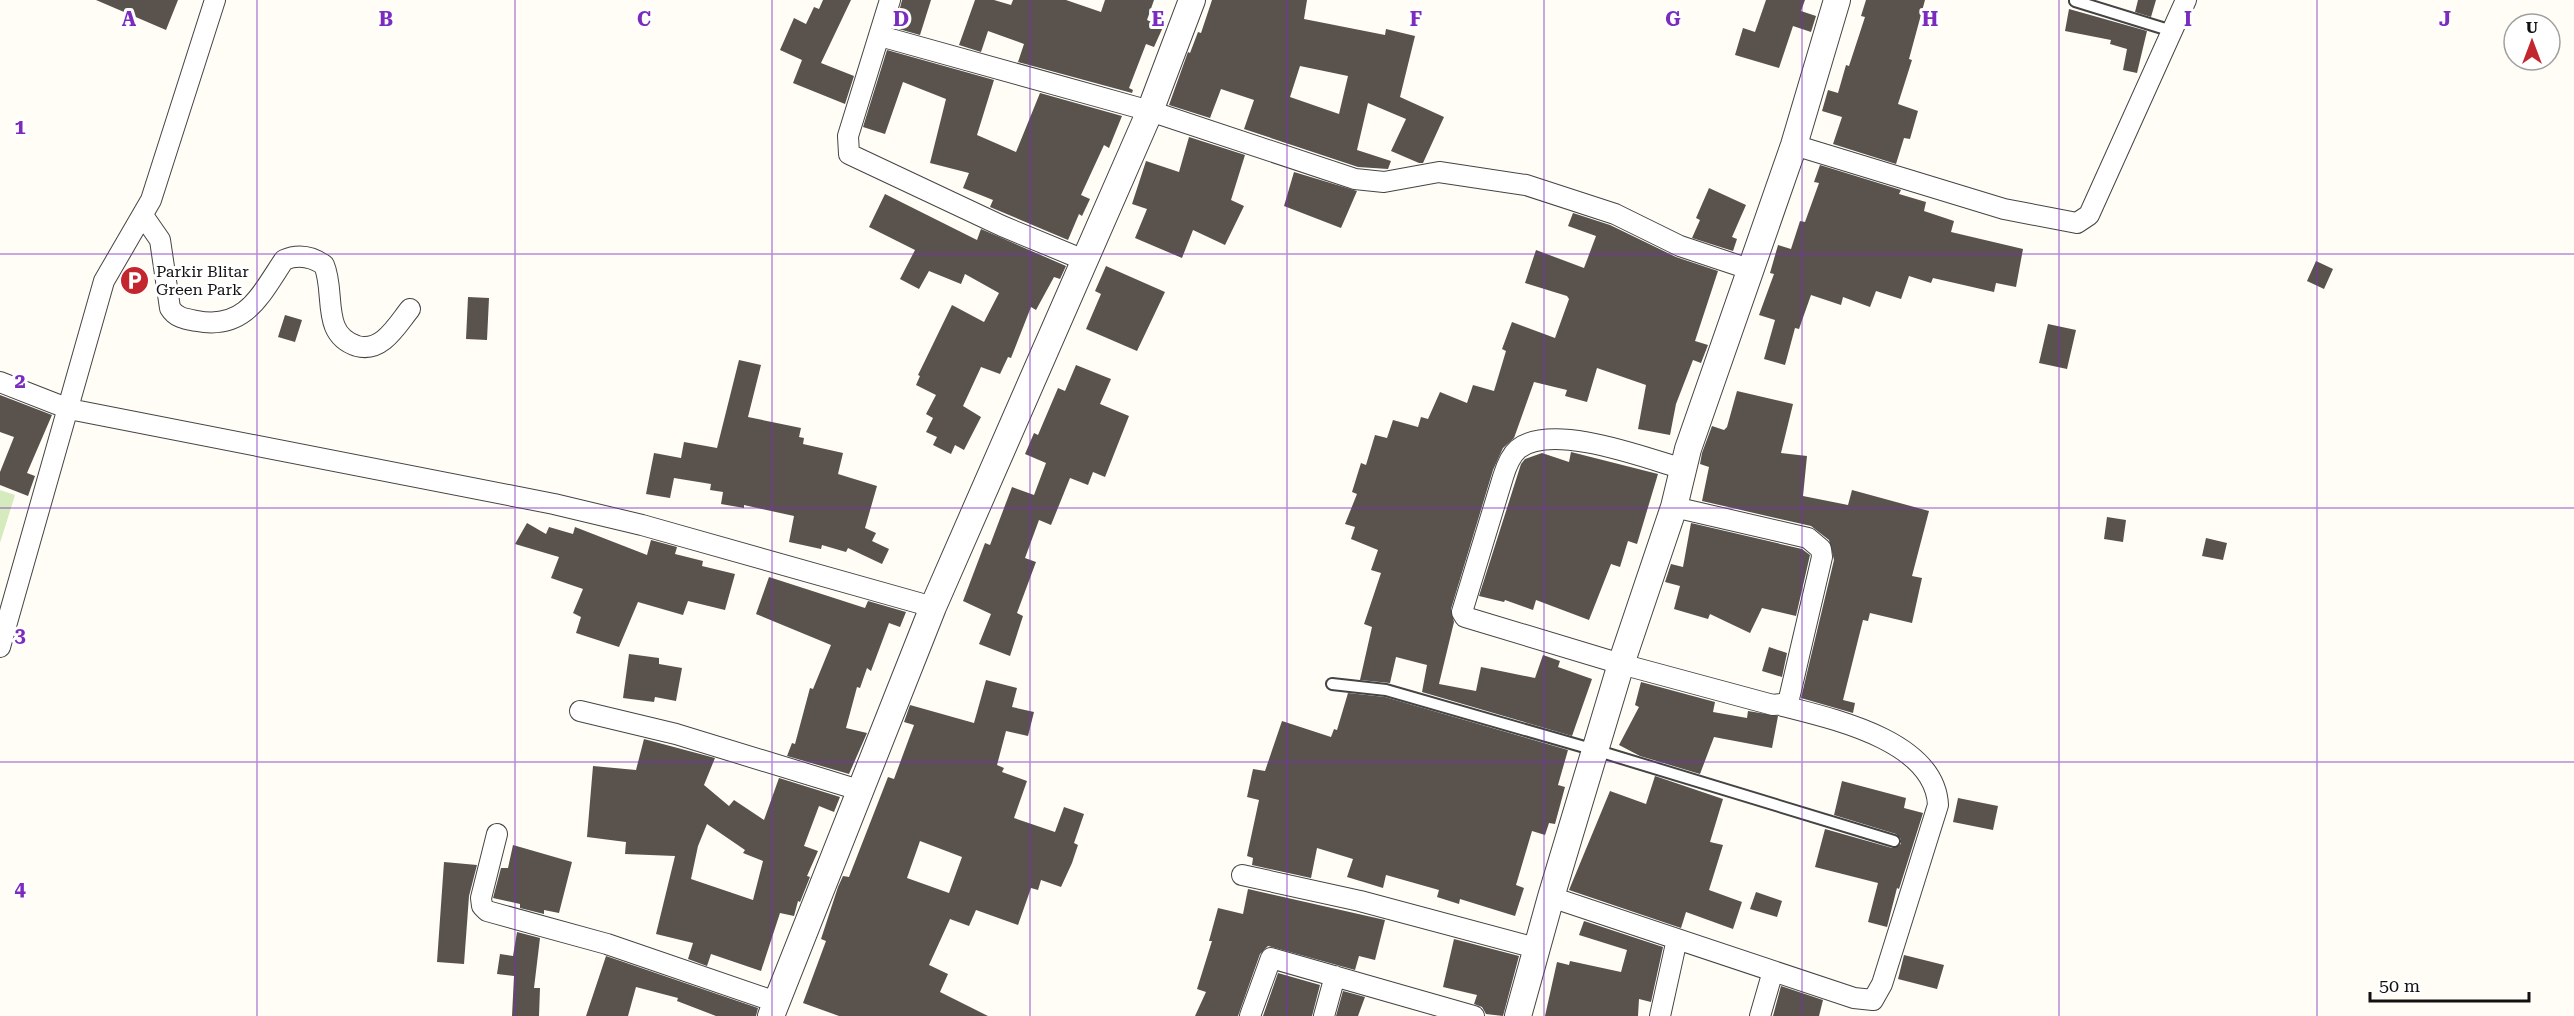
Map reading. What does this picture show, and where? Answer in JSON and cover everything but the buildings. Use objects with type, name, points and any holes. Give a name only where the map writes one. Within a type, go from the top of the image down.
[{"type":"street","points":[[0,647],[104,281],[116,257],[144,217],[151,200],[215,0]]},
{"type":"street","points":[[890,0],[848,136],[849,154],[1002,226],[1084,260]]},
{"type":"street","points":[[497,834],[481,898],[482,906],[487,911],[607,944],[773,1009],[933,607],[1150,111],[1192,0]]},
{"type":"street","points":[[1518,1016],[1536,948],[1621,664],[1674,507],[1683,469],[1794,145],[1837,0]]},
{"type":"street","points":[[1794,145],[2004,208],[2077,223],[2089,214],[2186,0]]},
{"type":"street","points":[[880,36],[1150,111],[1355,179],[1384,182],[1439,172],[1526,185],[1615,214],[1680,246],[1752,270]]},
{"type":"street","points":[[144,217],[160,240],[170,308],[181,318],[214,324],[241,317],[284,260],[294,256],[305,256],[324,265],[337,334],[351,344],[371,347],[386,340],[410,309]]},
{"type":"street","points":[[0,382],[69,409],[371,470],[554,504],[710,544],[933,607]]},
{"type":"street","points":[[1551,897],[1866,1001],[1877,996],[1938,805],[1938,794],[1932,779],[1922,765],[1902,749],[1861,729],[1783,706],[1621,664],[1465,617],[1462,612],[1503,477],[1508,463],[1520,448],[1562,439],[1609,447],[1683,469]]},
{"type":"street","points":[[1674,507],[1808,538],[1821,549],[1822,557],[1790,699],[1783,706]]},
{"type":"street","points":[[580,711],[676,734],[859,790]]},
{"type":"street","points":[[1242,875],[1360,901],[1536,948]]},
{"type":"street","points":[[1660,1016],[1677,939]]},
{"type":"street","points":[[1250,1016],[1271,958],[1474,1016]]},
{"type":"street","points":[[1760,1016],[1773,971]]},
{"type":"street","points":[[1324,1016],[1335,976]]},
{"type":"lane","points":[[2075,1],[2172,31]]},
{"type":"lane","points":[[1332,684],[1386,690],[1595,750],[1894,841]]},
{"type":"green space","points":[[0,490],[15,495],[0,543]]},
{"type":"place","name":"Parkir Blitar Green Park","points":[[135,280]]}]
